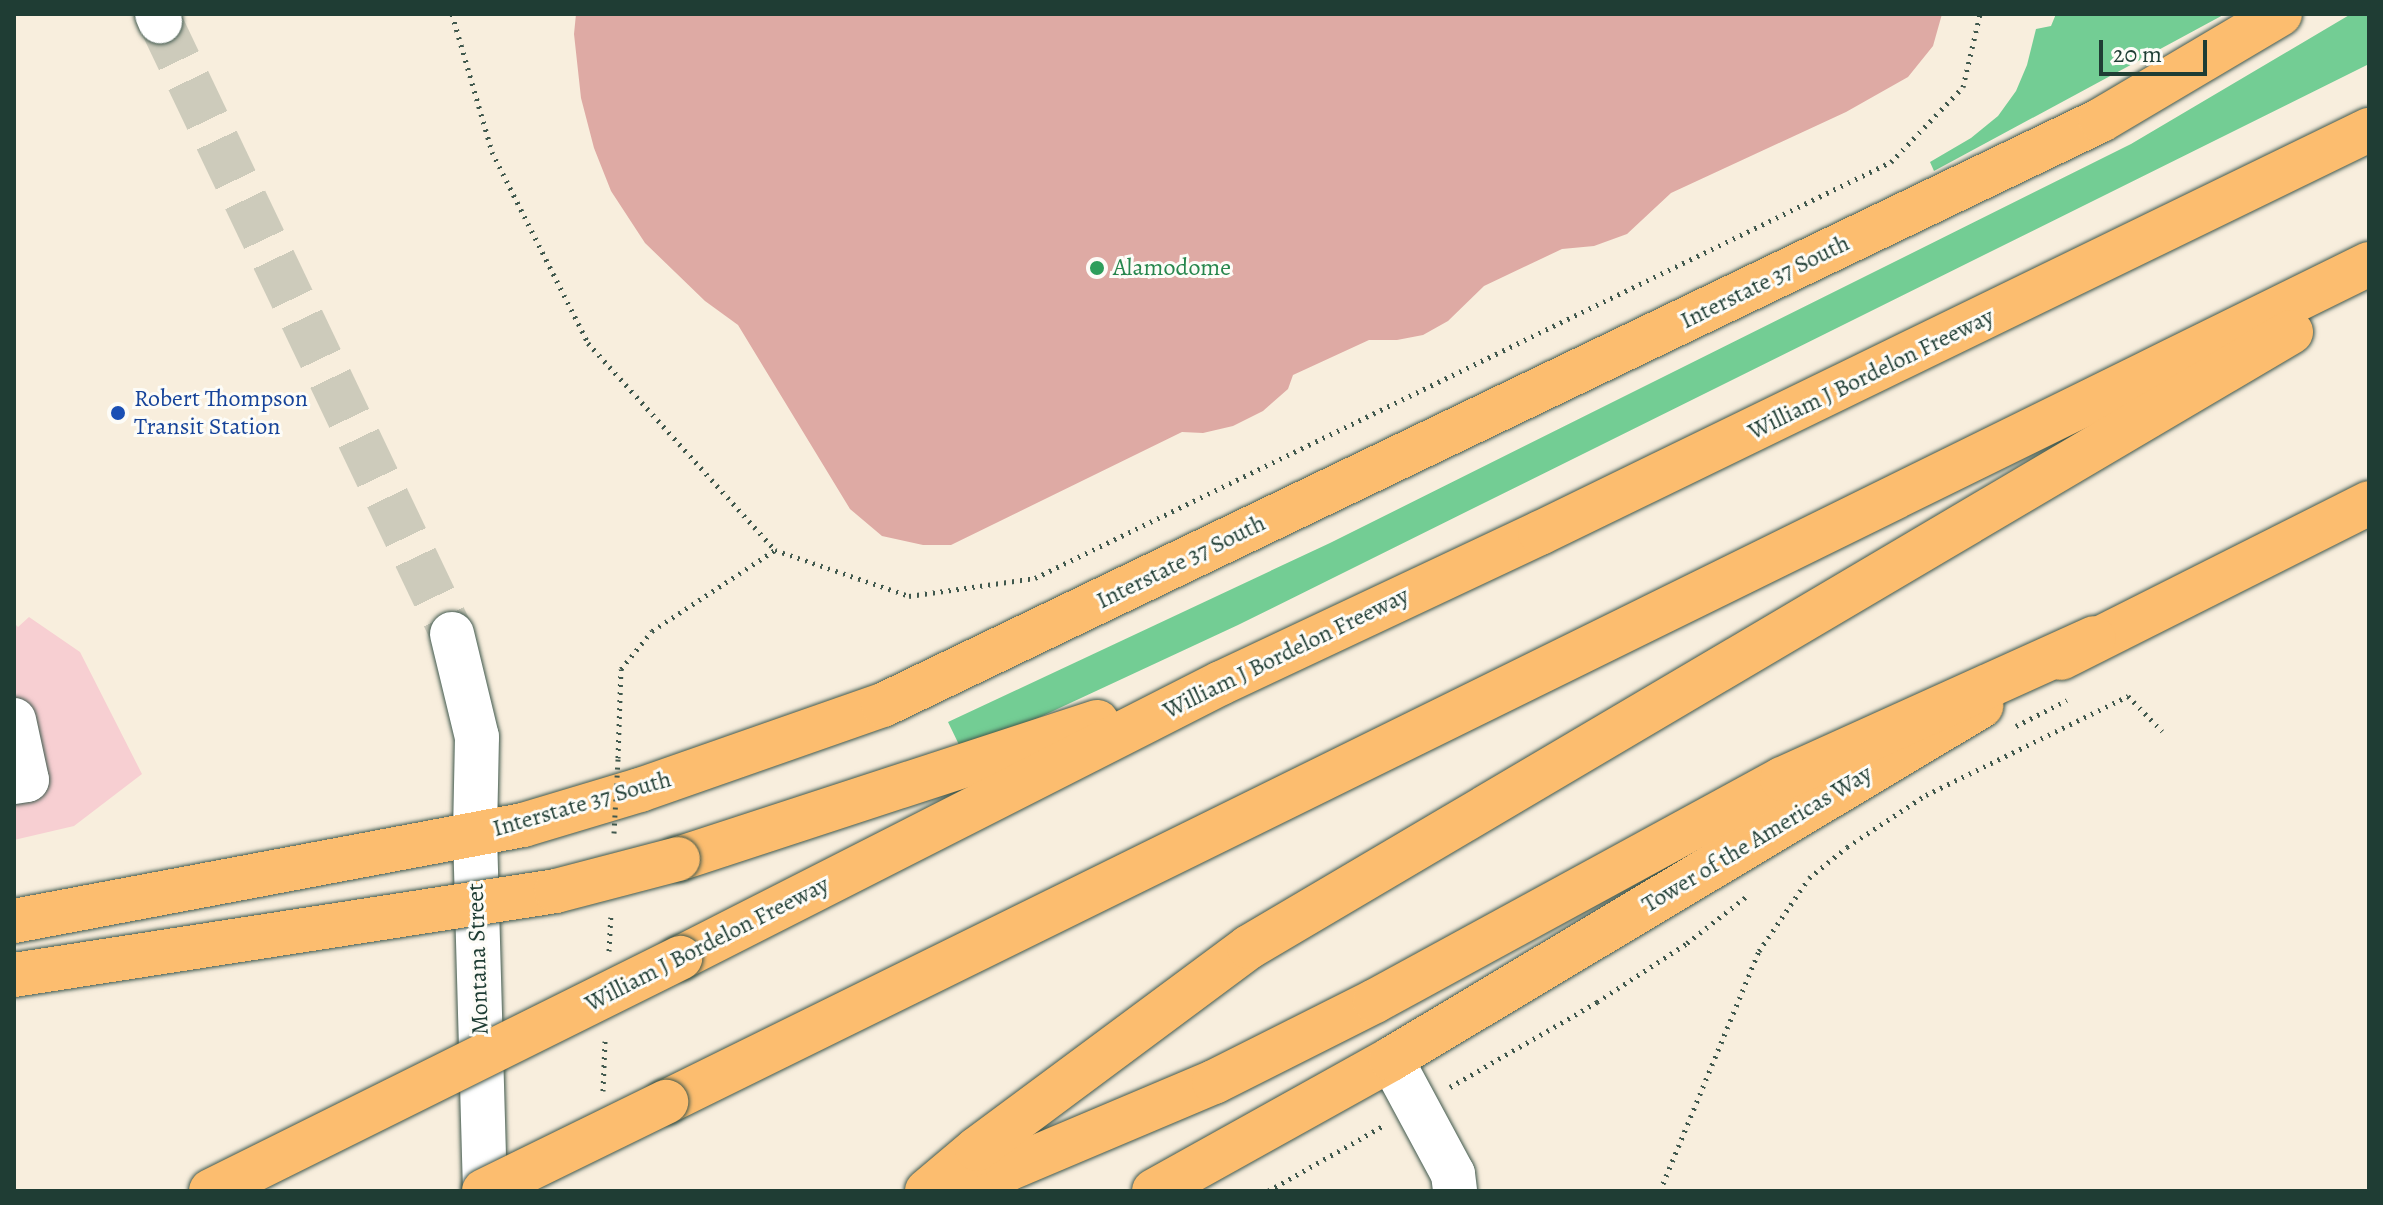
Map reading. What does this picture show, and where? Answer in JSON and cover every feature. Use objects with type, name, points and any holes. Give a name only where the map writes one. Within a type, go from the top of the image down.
[{"type":"main road","name":"Interstate 37 South","points":[[14,921],[523,825],[640,790],[883,705],[2101,120],[2280,14]]},
{"type":"main road","name":"William J Bordelon Freeway","points":[[211,1191],[680,958],[1221,683],[1540,533],[2369,130]]},
{"type":"main road","points":[[485,1191],[2369,264]]},
{"type":"main road","points":[[928,1191],[977,1149],[1249,947],[2369,285]]},
{"type":"main road","name":"Tower of the Americas Way","points":[[1154,1191],[1391,1059],[2094,638],[2369,503]]},
{"type":"main road","points":[[928,1191],[1008,1169],[1214,1082],[1375,1001],[1782,779],[2094,638]]},
{"type":"main road","points":[[14,975],[556,891],[678,859],[1221,683]]},
{"type":"street","name":"Montana Street","points":[[452,634],[477,737],[475,834],[485,1191]]},
{"type":"street","points":[[14,720],[27,780],[14,782]]},
{"type":"street","points":[[1391,1059],[1453,1174],[1455,1191]]},
{"type":"path","points":[[452,14],[492,152],[588,343],[775,550],[909,596],[1035,578],[1891,162],[1963,87],[1980,14]]},
{"type":"path","points":[[614,836],[621,669],[652,631],[775,550]]},
{"type":"path","points":[[2008,730],[2076,695]]},
{"type":"path","points":[[1660,1191],[1759,951],[1809,878],[1847,847],[1926,795],[2128,696],[2162,731]]},
{"type":"path","points":[[1268,1191],[1597,1002],[1687,943],[1754,891]]},
{"type":"shaded area","points":[[29,617],[80,652],[142,774],[74,826],[14,840],[14,623],[18,627]]},
{"type":"green space","points":[[2056,14],[2225,14],[1934,171],[1930,162],[1971,138],[1998,116],[2016,91],[2027,65],[2036,29],[2051,26]]},
{"type":"green space","points":[[2351,14],[2369,14],[2369,64],[1238,625],[963,753],[948,722],[1330,543],[2131,144]]},
{"type":"building","name":"Alamodome","points":[[576,14],[1942,14],[1933,46],[1908,77],[1846,112],[1671,193],[1627,234],[1594,246],[1562,249],[1484,286],[1448,321],[1423,335],[1397,340],[1369,340],[1293,375],[1288,389],[1263,411],[1233,426],[1203,433],[1182,432],[951,545],[923,545],[882,536],[850,509],[738,325],[705,301],[645,243],[611,191],[594,148],[581,98],[574,34]]},
{"type":"tunnel","points":[[160,21],[452,634]]},
{"type":"place","name":"Alamodome","points":[[1097,268]]},
{"type":"place","name":"Robert Thompson Transit Station","points":[[118,413]]}]
